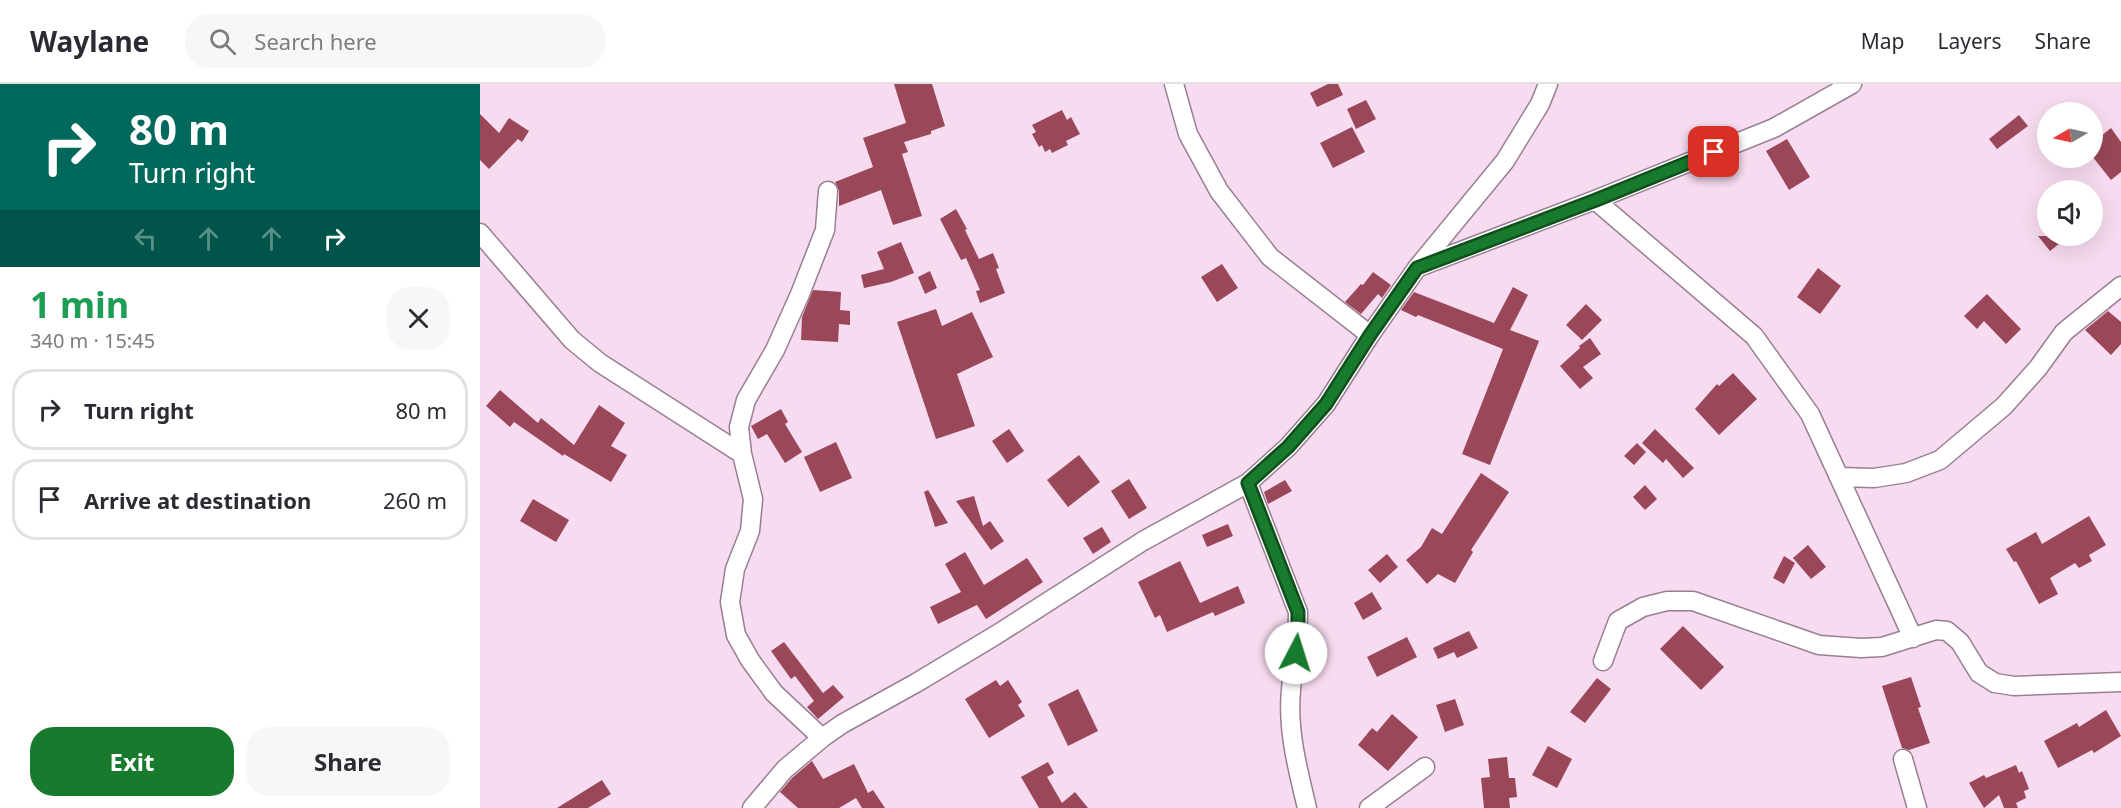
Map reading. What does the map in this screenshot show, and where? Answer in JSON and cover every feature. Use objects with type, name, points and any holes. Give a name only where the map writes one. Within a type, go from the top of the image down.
[{"type":"street","points":[[1174,84],[1188,134],[1218,191],[1269,257],[1370,335]]},
{"type":"street","points":[[752,808],[785,769],[842,724],[996,635],[1143,541],[1248,483],[1288,447],[1326,404],[1370,335],[1417,268],[1505,161],[1540,104],[1548,84]]},
{"type":"street","points":[[1417,268],[1596,200],[1774,128],[1852,84]]},
{"type":"street","points":[[822,738],[774,693],[750,660],[736,635],[730,602],[735,569],[750,531],[753,499],[742,454],[739,427],[746,400],[775,350],[825,230],[828,191]]},
{"type":"street","points":[[1596,200],[1754,336],[1810,414],[1913,638]]},
{"type":"street","points":[[480,233],[572,340],[600,363],[742,454]]},
{"type":"street","points":[[1839,477],[1874,478],[1906,473],[1940,460],[2004,406],[2038,368],[2064,332],[2121,286]]},
{"type":"street","points":[[1248,483],[1298,612],[1298,634],[1290,691],[1291,734],[1307,808]]},
{"type":"street","points":[[1603,661],[1618,621],[1643,607],[1667,601],[1693,601],[1819,645],[1882,647],[1936,630],[1947,631],[1960,642],[1979,673],[1995,683],[2014,686],[2121,682]]},
{"type":"street","points":[[1903,759],[1917,808]]},
{"type":"street","points":[[1369,808],[1425,767]]},
{"type":"building","points":[[894,84],[932,84],[945,126],[931,131],[931,134],[904,142],[908,152],[902,154],[922,216],[893,225],[881,190],[839,206],[839,191],[835,182],[873,167],[863,138],[906,123]]},
{"type":"building","points":[[1328,84],[1338,84],[1343,95],[1317,107],[1310,93]]},
{"type":"building","points":[[1366,100],[1376,119],[1356,129],[1347,109]]},
{"type":"building","points":[[1062,110],[1067,120],[1071,117],[1080,134],[1066,141],[1068,145],[1052,153],[1050,149],[1045,152],[1042,145],[1039,147],[1032,134],[1036,132],[1032,125]]},
{"type":"building","points":[[480,114],[499,133],[509,118],[529,131],[522,142],[518,139],[489,169],[480,160]]},
{"type":"building","points":[[2019,115],[2028,126],[1997,149],[1989,139]]},
{"type":"building","points":[[1352,127],[1365,152],[1333,168],[1320,143]]},
{"type":"building","points":[[2111,128],[2121,142],[2121,172],[2111,180],[2102,168],[2103,134]]},
{"type":"building","points":[[1787,139],[1810,177],[1789,190],[1766,151]]},
{"type":"building","points":[[956,209],[979,259],[993,253],[1005,293],[980,303],[976,291],[980,290],[966,258],[961,260],[940,219]]},
{"type":"building","points":[[901,242],[914,273],[891,282],[864,288],[861,275],[884,269],[877,252]]},
{"type":"building","points":[[2046,246],[2056,246],[2050,251]]},
{"type":"building","points":[[1222,264],[1238,288],[1217,302],[1201,277]]},
{"type":"building","points":[[1818,268],[1841,286],[1820,314],[1797,297]]},
{"type":"building","points":[[930,271],[937,288],[925,294],[918,277]]},
{"type":"building","points":[[1373,272],[1391,285],[1382,298],[1378,294],[1361,314],[1345,302]]},
{"type":"building","points":[[1513,287],[1528,295],[1510,330],[1539,341],[1490,465],[1462,454],[1503,349],[1401,310],[1414,292],[1494,323]]},
{"type":"building","points":[[813,290],[841,292],[840,310],[850,311],[850,325],[839,324],[838,342],[801,340],[802,317]]},
{"type":"building","points":[[1987,294],[2021,329],[2006,344],[1984,321],[1977,329],[1964,316]]},
{"type":"building","points":[[1586,304],[1602,320],[1582,340],[1566,325]]},
{"type":"building","points":[[936,309],[942,326],[972,312],[993,357],[957,374],[975,426],[936,439],[897,322]]},
{"type":"building","points":[[2108,311],[2121,322],[2121,344],[2111,355],[2085,330]]},
{"type":"building","points":[[1590,338],[1601,354],[1583,367],[1593,378],[1580,389],[1560,366]]},
{"type":"building","points":[[1733,373],[1757,399],[1719,435],[1695,409],[1717,384],[1719,386]]},
{"type":"building","points":[[500,390],[538,423],[541,418],[574,445],[599,405],[625,423],[611,446],[627,455],[611,482],[564,454],[563,456],[514,422],[510,427],[486,406]]},
{"type":"building","points":[[781,409],[788,422],[785,424],[802,452],[785,463],[767,434],[758,439],[751,426]]},
{"type":"building","points":[[1009,429],[1024,451],[1007,463],[992,441]]},
{"type":"building","points":[[1655,429],[1694,468],[1683,478],[1666,459],[1663,463],[1642,443]]},
{"type":"building","points":[[836,442],[852,478],[820,492],[804,457]]},
{"type":"building","points":[[1637,443],[1646,452],[1634,465],[1624,456]]},
{"type":"building","points":[[1079,455],[1100,482],[1068,507],[1047,480]]},
{"type":"building","points":[[1481,473],[1509,492],[1471,550],[1473,552],[1455,583],[1438,574],[1427,584],[1406,560],[1421,547],[1432,528],[1442,534]]},
{"type":"building","points":[[1129,479],[1147,508],[1129,519],[1111,491]]},
{"type":"building","points":[[1285,480],[1292,491],[1268,504],[1264,492]]},
{"type":"building","points":[[1645,485],[1657,499],[1645,510],[1633,497]]},
{"type":"building","points":[[928,490],[948,523],[935,527],[924,492]]},
{"type":"building","points":[[974,496],[983,526],[990,521],[1004,541],[991,550],[956,501]]},
{"type":"building","points":[[533,499],[569,520],[556,542],[520,521]]},
{"type":"building","points":[[2089,516],[2106,545],[2089,555],[2092,561],[2079,568],[2075,563],[2050,578],[2058,594],[2039,604],[2016,561],[2014,562],[2006,549],[2036,532],[2042,544]]},
{"type":"building","points":[[1228,524],[1233,536],[1207,547],[1202,535]]},
{"type":"building","points":[[1102,527],[1111,542],[1093,554],[1083,538]]},
{"type":"building","points":[[1808,545],[1826,567],[1811,579],[1793,558]]},
{"type":"building","points":[[965,552],[984,585],[1027,558],[1043,582],[986,619],[977,605],[938,624],[930,607],[961,592],[945,564]]},
{"type":"building","points":[[1387,554],[1398,567],[1380,583],[1368,570]]},
{"type":"building","points":[[1784,556],[1795,563],[1784,584],[1773,578]]},
{"type":"building","points":[[1180,561],[1200,603],[1238,586],[1245,603],[1215,616],[1213,612],[1167,632],[1160,615],[1155,618],[1138,582]]},
{"type":"building","points":[[1372,592],[1382,609],[1363,620],[1354,603]]},
{"type":"building","points":[[1683,626],[1724,667],[1701,690],[1660,649]]},
{"type":"building","points":[[1469,631],[1478,648],[1457,658],[1454,652],[1438,659],[1433,648]]},
{"type":"building","points":[[1407,637],[1417,657],[1377,677],[1367,657]]},
{"type":"building","points":[[784,642],[823,693],[833,685],[844,697],[818,719],[807,707],[814,701],[795,676],[791,679],[771,651]]},
{"type":"building","points":[[1911,677],[1921,707],[1918,708],[1930,743],[1909,750],[1902,748],[1882,686]]},
{"type":"building","points":[[1597,678],[1611,689],[1585,723],[1570,712]]},
{"type":"building","points":[[996,680],[1000,686],[1008,680],[1022,702],[1018,705],[1025,716],[989,738],[965,699]]},
{"type":"building","points":[[1078,689],[1098,731],[1068,746],[1048,704]]},
{"type":"building","points":[[1455,699],[1464,725],[1445,732],[1436,705]]},
{"type":"building","points":[[2106,710],[2121,736],[2094,753],[2092,750],[2058,768],[2044,741],[2077,723],[2079,727]]},
{"type":"building","points":[[1392,714],[1418,737],[1388,771],[1358,745],[1372,728],[1377,732]]},
{"type":"building","points":[[1548,746],[1572,759],[1557,788],[1532,775]]},
{"type":"building","points":[[1507,757],[1509,778],[1515,778],[1517,797],[1509,798],[1510,808],[1484,808],[1481,778],[1490,777],[1488,759]]},
{"type":"building","points":[[812,761],[823,779],[854,764],[868,793],[873,790],[885,808],[862,808],[856,798],[839,808],[798,808],[780,792]]},
{"type":"building","points":[[1048,762],[1054,773],[1047,777],[1062,803],[1075,792],[1088,808],[1039,808],[1021,777]]},
{"type":"building","points":[[2016,765],[2019,773],[2022,771],[2029,789],[2024,791],[2026,798],[2016,803],[2018,808],[2004,808],[1999,795],[1984,808],[1969,783],[1984,775],[1986,778]]},
{"type":"building","points":[[602,780],[611,794],[588,808],[557,808]]},
{"type":"route","points":[[1296,653],[1298,612],[1248,483],[1288,447],[1326,404],[1370,335],[1417,268],[1714,152]]}]
